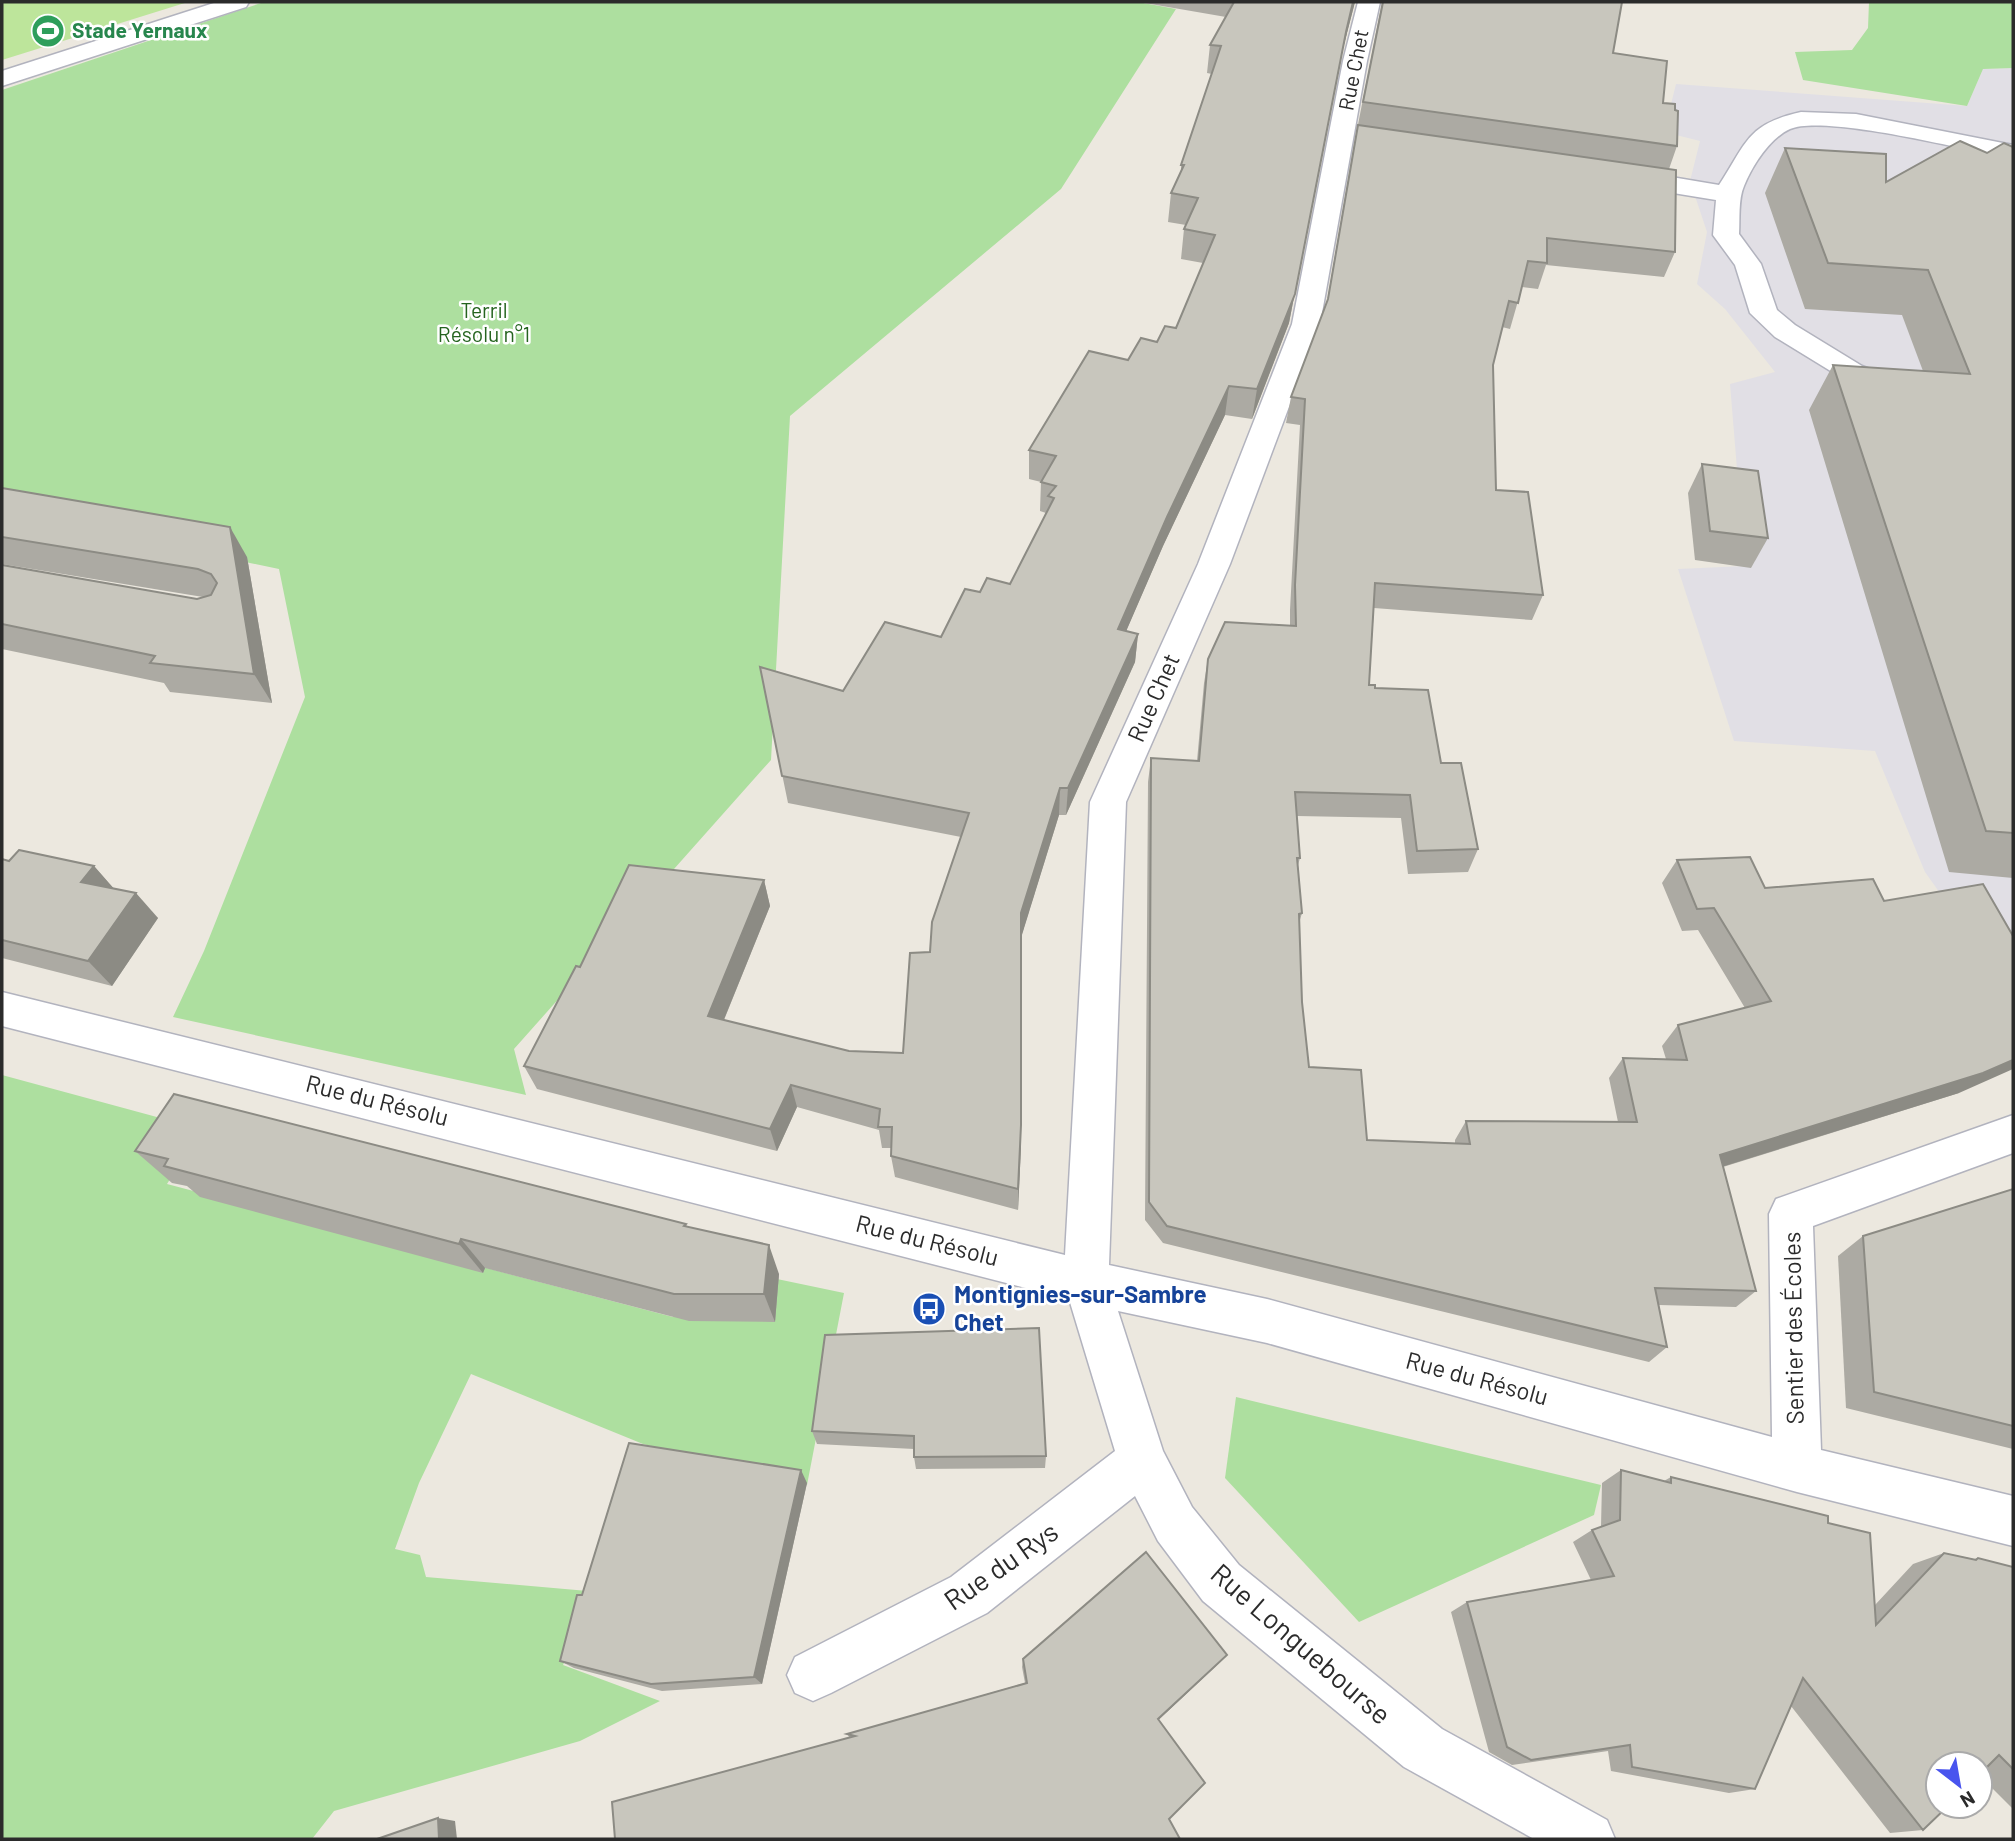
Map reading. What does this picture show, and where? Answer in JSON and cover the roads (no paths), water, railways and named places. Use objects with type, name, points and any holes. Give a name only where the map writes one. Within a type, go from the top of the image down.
[{"type":"street","points":[[2,79],[238,2]]},
{"type":"street","name":"Rue Chet","points":[[1086,1282],[1108,802],[1214,564],[1306,324],[1351,139],[1369,2]]},
{"type":"street","points":[[1898,389],[1852,372],[1785,331],[1764,313],[1748,264],[1726,235],[1730,188],[1764,134],[1783,123],[1801,118],[1856,121],[2013,152]]},
{"type":"street","points":[[1604,174],[1729,194]]},
{"type":"street","name":"Rue du Résolu","points":[[2,1009],[1086,1282],[1267,1321],[1797,1468],[2013,1521]]},
{"type":"street","name":"Sentier des Écoles","points":[[1797,1468],[1791,1214],[2013,1134]]},
{"type":"street","name":"Rue Longuebourse","points":[[1086,1282],[1142,1460],[1175,1524],[1221,1583],[1423,1748],[1588,1839]]},
{"type":"street","name":"Rue du Rys","points":[[813,1675],[969,1595],[1142,1460]]},
{"type":"place","name":"Stade Yernaux","points":[[48,31]]},
{"type":"place","name":"Montignies-sur-Sambre Chet","points":[[929,1309]]},
{"type":"park label","name":"Terril Résolu n°1","points":[[484,323]]}]
